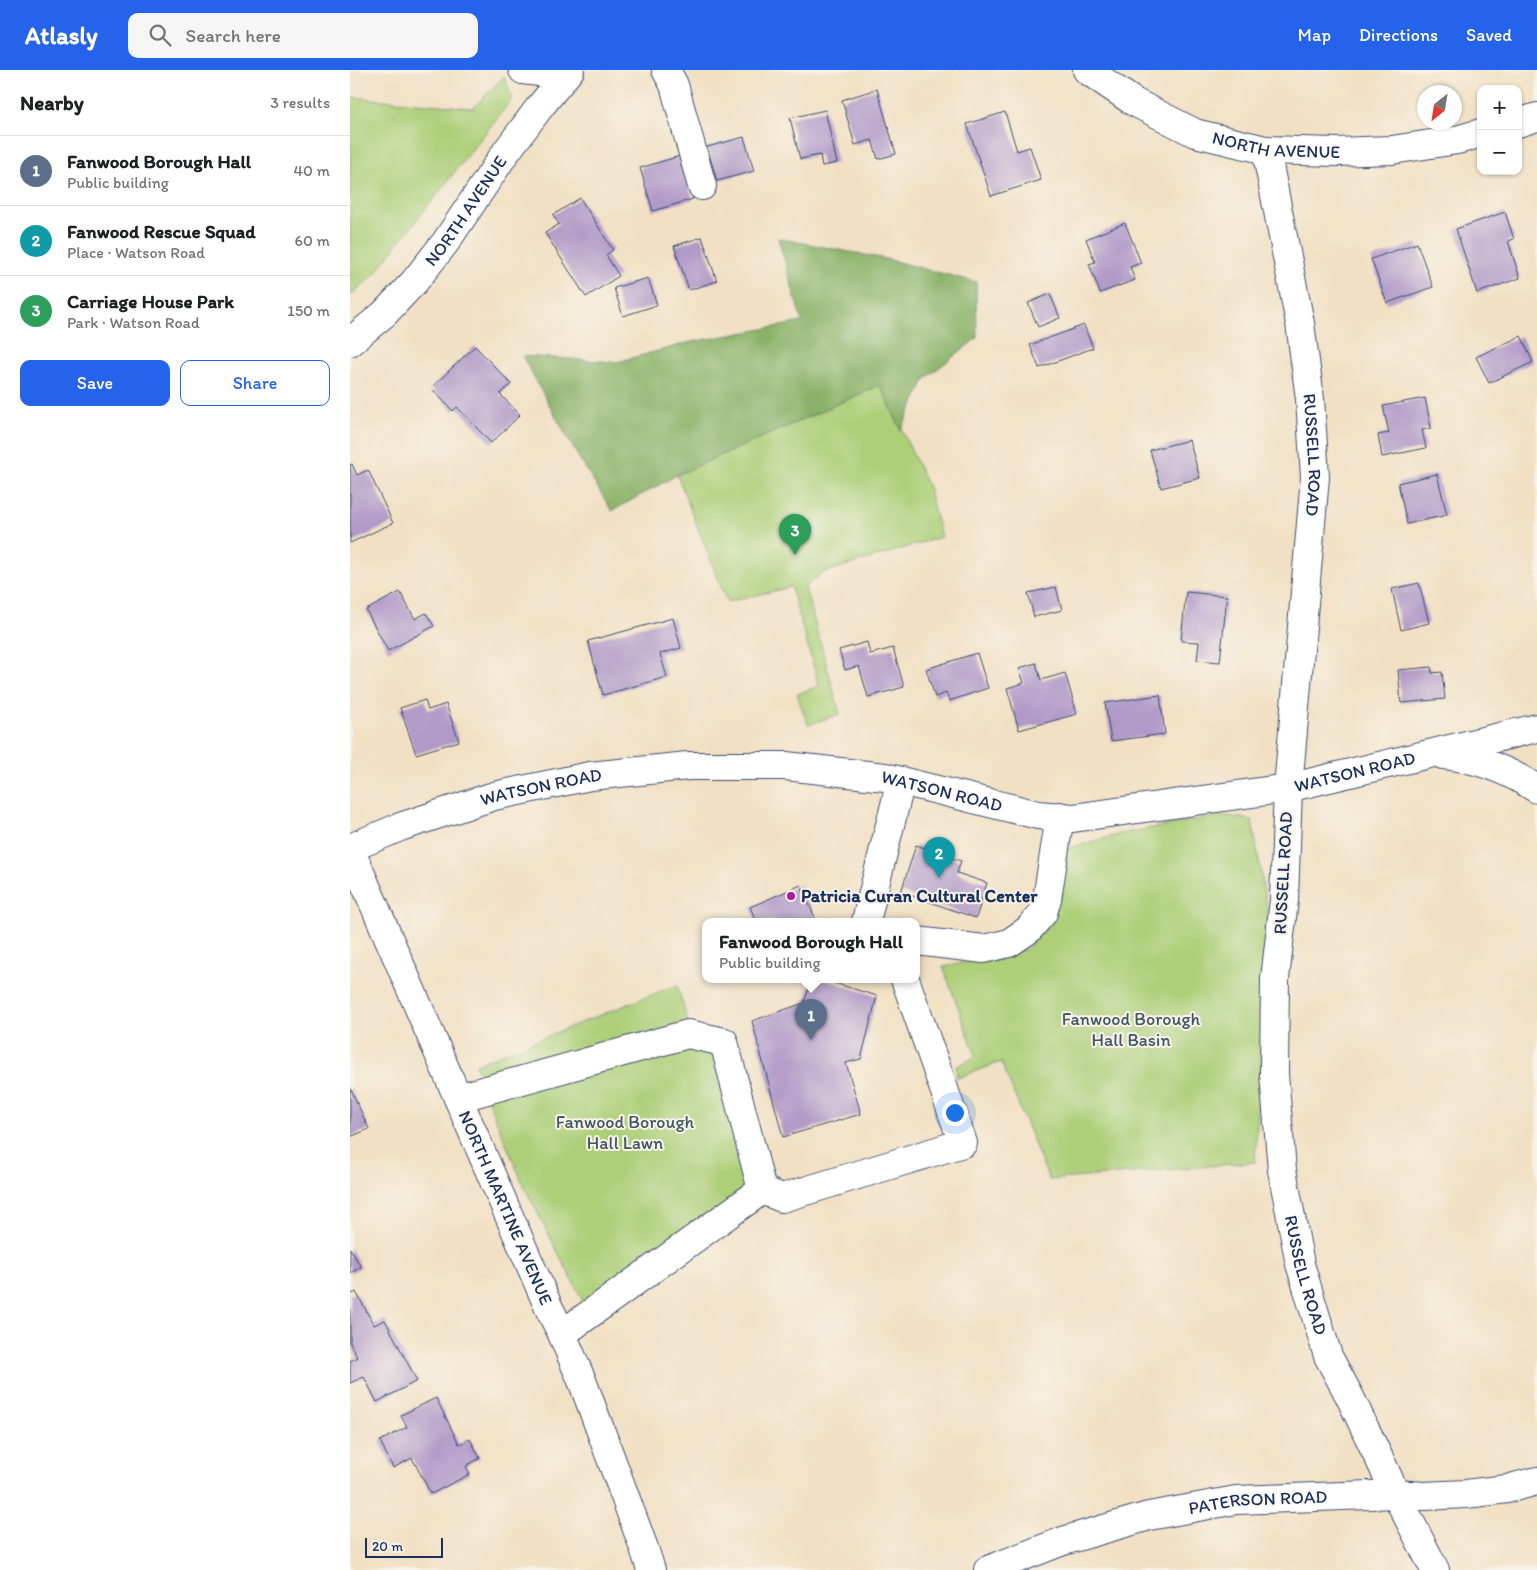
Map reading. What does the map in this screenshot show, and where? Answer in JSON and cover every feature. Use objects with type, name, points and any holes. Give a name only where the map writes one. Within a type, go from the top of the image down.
[{"type":"street","points":[[523,70],[568,72]]},
{"type":"street","points":[[666,70],[674,85],[702,186]]},
{"type":"street","name":"NORTH AVENUE","points":[[1088,70],[1134,102],[1195,133],[1266,150],[1336,152],[1392,150],[1457,140],[1477,134]]},
{"type":"street","name":"NORTH AVENUE","points":[[350,342],[384,314],[414,282],[445,243],[506,152],[568,72]]},
{"type":"street","points":[[1522,123],[1537,117]]},
{"type":"street","name":"RUSSELL ROAD","points":[[1266,150],[1300,323],[1310,399],[1315,477],[1288,788],[1284,900],[1275,979],[1274,1074],[1282,1170],[1300,1264],[1328,1356],[1435,1570]]},
{"type":"street","name":"WATSON ROAD","points":[[350,848],[400,827],[494,796],[590,776],[688,766],[786,766],[884,777],[1038,815],[1073,818],[1288,788],[1537,728]]},
{"type":"street","points":[[1433,753],[1464,757],[1502,769],[1537,788]]},
{"type":"street","points":[[867,918],[901,780]]},
{"type":"street","points":[[920,941],[984,949],[1008,943],[1028,930],[1043,913],[1060,816]]},
{"type":"street","name":"NORTH MARTINE AVENUE","points":[[350,848],[583,1383],[651,1570]]},
{"type":"street","points":[[762,1190],[782,1198],[963,1143],[906,983]]},
{"type":"street","points":[[458,1098],[688,1034],[724,1042],[762,1190]]},
{"type":"street","points":[[562,1334],[762,1190]]},
{"type":"street","name":"PATERSON ROAD","points":[[988,1570],[1063,1541],[1149,1516],[1236,1500],[1396,1494],[1424,1496],[1466,1494],[1537,1481]]},
{"type":"green space","points":[[504,76],[512,99],[372,277],[350,296],[350,97],[473,108]]},
{"type":"green space","points":[[778,238],[886,259],[976,282],[977,338],[926,378],[901,430],[880,385],[677,475],[612,511],[576,453],[522,356],[617,362],[691,342],[802,322]]},
{"type":"green space","points":[[881,385],[928,487],[941,537],[822,573],[805,587],[840,714],[808,725],[797,694],[819,686],[791,587],[727,602],[677,475]]},
{"type":"green space","name":"Fanwood Borough Hall Basin","points":[[1223,815],[1252,820],[1269,920],[1255,1162],[1049,1180],[1001,1062],[957,1078],[956,1067],[976,1056],[943,967],[1026,949],[1052,922],[1058,851],[1120,834]]},
{"type":"green space","name":"Fanwood Borough Hall Lawn","points":[[677,985],[690,1029],[727,1071],[750,1158],[758,1210],[590,1315],[524,1186],[490,1106],[476,1064]]},
{"type":"building","points":[[877,89],[896,154],[878,159],[872,140],[855,145],[842,100]]},
{"type":"building","points":[[825,110],[837,163],[822,166],[820,155],[800,159],[790,118]]},
{"type":"building","points":[[1005,112],[1017,151],[1030,147],[1041,180],[991,196],[967,124]]},
{"type":"building","points":[[744,137],[754,171],[717,181],[707,147]]},
{"type":"building","points":[[680,156],[693,199],[653,211],[640,168]]},
{"type":"building","points":[[580,198],[613,250],[606,255],[619,276],[586,297],[545,233],[559,224],[553,215]]},
{"type":"building","points":[[1505,212],[1514,239],[1508,241],[1520,278],[1477,293],[1456,229]]},
{"type":"building","points":[[1125,223],[1141,263],[1130,267],[1135,280],[1100,293],[1089,264],[1095,262],[1086,239]]},
{"type":"building","points":[[702,237],[717,281],[689,290],[674,246]]},
{"type":"building","points":[[1417,243],[1433,287],[1387,303],[1371,259]]},
{"type":"building","points":[[648,278],[657,305],[623,316],[614,288]]},
{"type":"building","points":[[1050,294],[1060,318],[1038,327],[1028,303]]},
{"type":"building","points":[[1084,325],[1093,348],[1039,368],[1030,345]]},
{"type":"building","points":[[1521,336],[1533,362],[1489,383],[1476,357]]},
{"type":"building","points":[[475,346],[511,384],[500,394],[520,415],[491,443],[457,407],[453,411],[431,388]]},
{"type":"building","points":[[1425,398],[1431,428],[1422,430],[1426,448],[1382,457],[1378,435],[1389,433],[1383,406]]},
{"type":"building","points":[[1189,440],[1200,478],[1161,488],[1150,450]]},
{"type":"building","points":[[352,464],[357,475],[368,470],[393,523],[350,543],[350,465]]},
{"type":"building","points":[[1437,474],[1447,515],[1407,524],[1398,483]]},
{"type":"building","points":[[1419,583],[1429,623],[1401,630],[1392,589]]},
{"type":"building","points":[[1056,587],[1062,610],[1034,617],[1028,593]]},
{"type":"building","points":[[400,592],[415,619],[426,613],[434,626],[388,651],[366,610]]},
{"type":"building","points":[[1186,592],[1227,596],[1220,662],[1197,660],[1199,642],[1181,641]]},
{"type":"building","points":[[673,618],[681,648],[660,654],[667,677],[603,695],[588,641]]},
{"type":"building","points":[[867,642],[870,654],[893,648],[904,687],[868,697],[859,666],[845,670],[839,650]]},
{"type":"building","points":[[977,653],[988,688],[949,701],[946,693],[935,697],[926,669]]},
{"type":"building","points":[[1036,663],[1041,680],[1065,673],[1077,714],[1019,730],[1007,688],[1024,683],[1019,668]]},
{"type":"building","points":[[1431,667],[1432,673],[1442,672],[1445,699],[1401,703],[1398,670]]},
{"type":"building","points":[[1160,695],[1165,734],[1111,741],[1105,703]]},
{"type":"building","points":[[425,700],[428,710],[446,704],[459,741],[416,754],[400,708]]},
{"type":"building","points":[[916,845],[961,861],[957,873],[987,883],[976,918],[901,892]]},
{"type":"building","name":"Patricia Curan Cultural Center","points":[[801,885],[815,918],[755,918],[750,907]]},
{"type":"building","points":[[811,983],[834,983],[877,996],[861,1059],[846,1063],[861,1114],[783,1137],[752,1021],[804,1003]]},
{"type":"building","points":[[350,1087],[369,1129],[350,1137]]},
{"type":"building","points":[[350,1248],[361,1267],[350,1273]]},
{"type":"building","points":[[356,1292],[374,1325],[385,1320],[417,1381],[377,1402],[364,1377],[350,1383],[350,1361],[357,1357],[350,1343],[350,1295]]},
{"type":"building","points":[[436,1398],[459,1444],[470,1439],[480,1458],[466,1466],[470,1474],[431,1494],[412,1458],[393,1468],[380,1441],[407,1427],[401,1415]]},
{"type":"place","name":"Carriage House Park","points":[[795,555]]},
{"type":"place","name":"Fanwood Rescue Squad","points":[[939,878]]},
{"type":"place","name":"Patricia Curan Cultural Center","points":[[791,896]]},
{"type":"place","name":"Fanwood Borough Hall","points":[[811,1040]]}]
